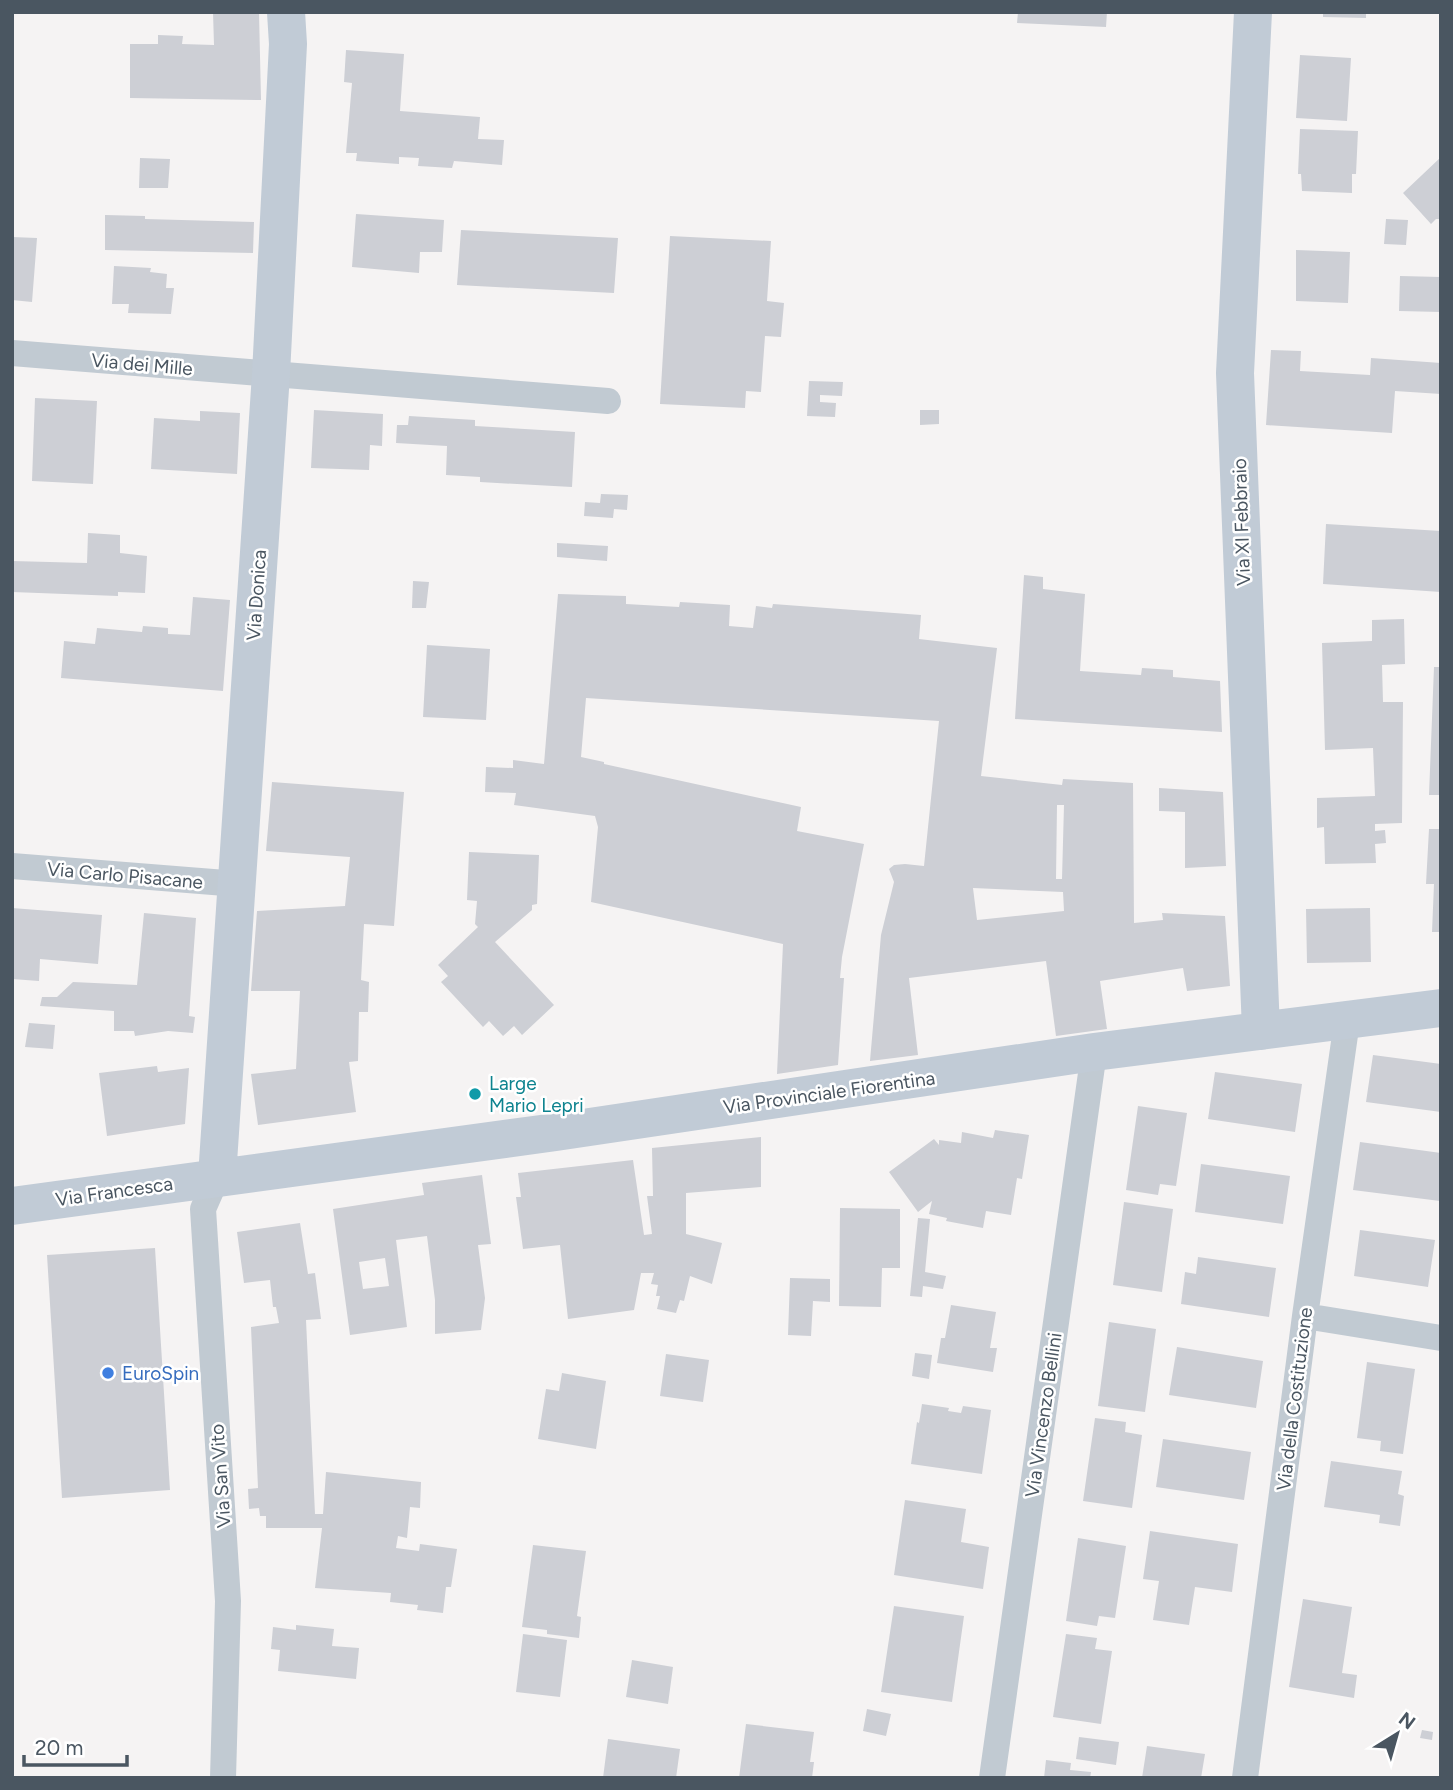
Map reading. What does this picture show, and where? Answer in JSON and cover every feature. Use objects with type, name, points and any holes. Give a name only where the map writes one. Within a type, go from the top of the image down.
[{"type":"main road","name":"Via Donica","points":[[217,1177],[271,374],[288,44],[286,12]]},
{"type":"main road","name":"Via XI Febbraio","points":[[1253,12],[1235,373],[1261,1031]]},
{"type":"main road","name":"Via Provinciale Fiorentina","points":[[217,1177],[556,1132],[1094,1052],[1441,1008]]},
{"type":"main road","name":"Via Francesca","points":[[12,1206],[217,1177]]},
{"type":"street","name":"Via dei Mille","points":[[12,353],[608,401]]},
{"type":"street","name":"Via Carlo Pisacane","points":[[12,866],[238,884]]},
{"type":"street","name":"Via della Costituzione","points":[[1245,1778],[1347,1021]]},
{"type":"street","name":"Via Vincenzo Bellini","points":[[992,1778],[1094,1052]]},
{"type":"street","name":"Via San Vito","points":[[217,1177],[203,1209],[228,1601],[223,1778]]},
{"type":"street","points":[[1305,1317],[1441,1338]]},
{"type":"building","points":[[213,12],[259,12],[261,100],[130,98],[130,44],[158,44],[158,35],[183,36],[182,44],[214,45]]},
{"type":"building","points":[[1018,12],[1107,12],[1106,27],[1017,23]]},
{"type":"building","points":[[1323,12],[1366,12],[1366,18],[1323,17]]},
{"type":"building","points":[[346,50],[404,54],[400,111],[480,117],[478,139],[504,140],[502,165],[454,161],[452,168],[418,166],[419,158],[399,157],[399,164],[356,161],[357,153],[346,153],[352,83],[344,82]]},
{"type":"building","points":[[1300,55],[1351,58],[1347,121],[1296,118]]},
{"type":"building","points":[[1300,129],[1358,131],[1356,174],[1352,174],[1352,193],[1302,191],[1301,174],[1298,174]]},
{"type":"building","points":[[1441,157],[1441,219],[1436,219],[1431,224],[1403,193]]},
{"type":"building","points":[[140,158],[170,159],[168,188],[139,188]]},
{"type":"building","points":[[356,214],[444,220],[442,252],[420,252],[419,273],[352,267]]},
{"type":"building","points":[[105,215],[145,216],[145,219],[254,222],[253,253],[105,250]]},
{"type":"building","points":[[1386,219],[1408,220],[1406,245],[1384,244]]},
{"type":"building","points":[[461,230],[618,238],[614,293],[457,285]]},
{"type":"building","points":[[670,236],[771,241],[767,301],[784,303],[781,337],[765,336],[761,392],[746,391],[745,408],[660,404]]},
{"type":"building","points":[[12,237],[37,238],[32,302],[12,300]]},
{"type":"building","points":[[1296,250],[1350,252],[1348,303],[1296,301]]},
{"type":"building","points":[[114,266],[151,268],[150,272],[167,274],[166,288],[174,288],[171,314],[128,313],[129,304],[112,304]]},
{"type":"building","points":[[1400,276],[1441,277],[1441,312],[1399,311]]},
{"type":"building","points":[[1271,350],[1301,351],[1300,371],[1370,375],[1371,358],[1441,363],[1441,394],[1395,391],[1392,433],[1266,425]]},
{"type":"building","points":[[809,381],[843,382],[842,396],[820,395],[820,402],[836,403],[835,417],[807,416]]},
{"type":"building","points":[[35,398],[97,401],[93,484],[32,481]]},
{"type":"building","points":[[314,410],[383,414],[382,446],[370,445],[369,470],[311,468]]},
{"type":"building","points":[[920,410],[939,410],[939,424],[920,425]]},
{"type":"building","points":[[200,411],[240,413],[237,474],[151,469],[154,418],[200,421]]},
{"type":"building","points":[[409,416],[475,420],[475,426],[575,432],[572,487],[480,482],[480,477],[446,475],[447,446],[396,443],[397,425],[408,425]]},
{"type":"building","points":[[601,494],[628,495],[627,510],[614,509],[613,518],[584,516],[585,502],[600,503]]},
{"type":"building","points":[[1326,524],[1441,531],[1441,592],[1323,584]]},
{"type":"building","points":[[88,533],[120,535],[120,553],[147,556],[145,593],[118,592],[118,596],[12,592],[12,561],[87,563]]},
{"type":"building","points":[[557,543],[608,546],[607,561],[557,557]]},
{"type":"building","points":[[1024,575],[1043,577],[1043,589],[1085,594],[1080,671],[1141,675],[1142,668],[1173,670],[1173,677],[1220,681],[1222,732],[1015,719]]},
{"type":"building","points":[[413,581],[429,582],[426,608],[412,608]]},
{"type":"building","points":[[558,594],[626,596],[626,604],[679,607],[680,602],[730,605],[729,626],[753,628],[756,606],[772,608],[773,604],[921,615],[919,639],[997,648],[981,776],[1062,785],[1063,779],[1133,783],[1134,923],[1163,920],[1162,913],[1225,916],[1230,986],[1187,991],[1183,968],[1100,981],[1107,1029],[1056,1036],[1046,961],[909,978],[918,1055],[870,1061],[881,935],[894,882],[889,869],[894,865],[905,864],[924,866],[939,721],[586,698],[581,757],[801,807],[797,831],[864,844],[842,957],[840,978],[844,978],[838,1065],[777,1074],[783,944],[591,902],[598,827],[595,816],[514,805],[516,793],[485,792],[486,767],[513,768],[513,760],[544,764]],"holes":[[[1057,805],[1064,805],[1062,879],[1056,879]],[[973,888],[1063,892],[1064,911],[977,920]]]},
{"type":"building","points":[[193,597],[230,600],[223,691],[61,678],[64,641],[95,644],[97,628],[142,632],[143,626],[168,628],[168,634],[190,635]]},
{"type":"building","points":[[1404,619],[1405,664],[1382,665],[1383,702],[1403,702],[1402,823],[1375,824],[1375,831],[1385,830],[1386,843],[1375,844],[1376,863],[1325,864],[1324,827],[1317,828],[1317,798],[1375,796],[1373,748],[1325,750],[1322,643],[1372,641],[1372,620]]},
{"type":"building","points":[[427,645],[490,649],[486,720],[423,717]]},
{"type":"building","points":[[1434,667],[1441,667],[1441,795],[1429,795]]},
{"type":"building","points":[[272,782],[404,792],[394,926],[364,924],[361,980],[369,982],[368,1012],[359,1012],[358,1061],[349,1062],[356,1112],[258,1125],[251,1074],[296,1069],[300,991],[251,991],[257,911],[345,906],[350,857],[266,851]]},
{"type":"building","points":[[1159,788],[1223,792],[1226,866],[1185,868],[1185,812],[1159,811]]},
{"type":"building","points":[[1429,829],[1441,829],[1441,932],[1432,932],[1434,884],[1426,884]]},
{"type":"building","points":[[469,852],[539,855],[537,904],[532,905],[532,910],[495,942],[554,1005],[522,1035],[514,1026],[503,1036],[489,1021],[483,1027],[441,982],[448,976],[438,965],[478,927],[475,924],[477,901],[467,900]]},
{"type":"building","points":[[12,908],[102,915],[98,964],[40,959],[39,981],[12,979]]},
{"type":"building","points":[[1370,908],[1371,962],[1307,963],[1306,909]]},
{"type":"building","points":[[144,913],[196,918],[189,1016],[195,1017],[193,1033],[168,1031],[135,1036],[134,1031],[114,1031],[114,1011],[40,1006],[42,997],[57,997],[73,982],[137,985]]},
{"type":"building","points":[[29,1023],[55,1025],[53,1049],[25,1047]]},
{"type":"building","points":[[1373,1055],[1441,1064],[1441,1112],[1366,1102]]},
{"type":"building","points":[[157,1066],[158,1072],[189,1068],[185,1124],[107,1136],[99,1073]]},
{"type":"building","points":[[1215,1072],[1302,1084],[1295,1132],[1208,1119]]},
{"type":"building","points":[[1138,1106],[1187,1113],[1176,1186],[1160,1184],[1158,1195],[1126,1190]]},
{"type":"building","points":[[995,1130],[1029,1135],[1022,1179],[1017,1178],[1011,1215],[986,1211],[983,1228],[946,1221],[947,1218],[929,1214],[932,1201],[918,1212],[889,1172],[934,1139],[939,1145],[939,1140],[961,1143],[962,1132],[993,1138]]},
{"type":"building","points":[[761,1137],[761,1187],[686,1193],[686,1234],[722,1243],[712,1284],[690,1276],[684,1301],[680,1300],[676,1313],[657,1309],[660,1296],[656,1296],[658,1285],[651,1284],[654,1273],[641,1273],[634,1310],[568,1319],[560,1245],[523,1249],[516,1197],[521,1197],[518,1173],[633,1160],[644,1235],[652,1234],[647,1196],[653,1196],[652,1148]]},
{"type":"building","points":[[1360,1142],[1441,1153],[1440,1201],[1353,1190]]},
{"type":"building","points":[[1201,1164],[1290,1176],[1283,1224],[1195,1212]]},
{"type":"building","points":[[482,1175],[491,1244],[478,1245],[485,1298],[481,1330],[435,1334],[435,1300],[427,1236],[396,1240],[407,1327],[350,1335],[333,1209],[424,1195],[422,1183]],"holes":[[[385,1258],[389,1286],[363,1289],[359,1262]]]},
{"type":"building","points":[[1124,1202],[1173,1209],[1162,1292],[1113,1285]]},
{"type":"building","points":[[840,1208],[900,1209],[900,1268],[882,1268],[881,1307],[839,1306]]},
{"type":"building","points":[[918,1218],[930,1219],[925,1272],[946,1276],[943,1289],[923,1286],[922,1297],[910,1296]]},
{"type":"building","points":[[300,1223],[308,1274],[315,1273],[321,1319],[306,1320],[315,1514],[323,1514],[326,1472],[421,1482],[420,1508],[410,1507],[407,1538],[398,1536],[396,1548],[419,1551],[420,1544],[457,1549],[451,1587],[446,1587],[443,1613],[417,1610],[418,1605],[390,1602],[391,1593],[315,1588],[322,1528],[266,1528],[266,1516],[260,1516],[259,1508],[249,1509],[248,1489],[258,1488],[251,1327],[279,1323],[276,1307],[273,1307],[270,1280],[244,1283],[237,1232]]},
{"type":"building","points":[[1360,1230],[1435,1240],[1428,1287],[1354,1276]]},
{"type":"building","name":"EuroSpin","points":[[155,1248],[170,1490],[62,1498],[47,1255]]},
{"type":"building","points":[[1198,1257],[1276,1268],[1269,1317],[1181,1304],[1185,1272],[1196,1274]]},
{"type":"building","points":[[790,1278],[830,1279],[830,1302],[813,1301],[811,1336],[788,1335]]},
{"type":"building","points":[[951,1305],[996,1312],[990,1348],[997,1348],[993,1372],[937,1363]]},
{"type":"building","points":[[1109,1322],[1156,1329],[1145,1412],[1098,1406]]},
{"type":"building","points":[[1177,1347],[1263,1361],[1256,1408],[1169,1395]]},
{"type":"building","points":[[915,1353],[932,1355],[929,1379],[912,1376]]},
{"type":"building","points":[[666,1354],[709,1360],[703,1402],[660,1396]]},
{"type":"building","points":[[1367,1362],[1415,1369],[1403,1454],[1380,1451],[1381,1441],[1357,1438]]},
{"type":"building","points":[[562,1373],[606,1381],[596,1449],[538,1439],[546,1389],[559,1391]]},
{"type":"building","points":[[922,1404],[949,1408],[948,1411],[961,1413],[963,1406],[991,1410],[982,1474],[911,1464]]},
{"type":"building","points":[[1095,1418],[1126,1422],[1125,1432],[1142,1435],[1132,1508],[1083,1501]]},
{"type":"building","points":[[1163,1439],[1251,1452],[1244,1500],[1156,1487]]},
{"type":"building","points":[[1331,1461],[1402,1471],[1398,1494],[1404,1496],[1400,1526],[1379,1523],[1380,1515],[1324,1507]]},
{"type":"building","points":[[905,1500],[966,1509],[961,1542],[989,1547],[983,1589],[894,1575]]},
{"type":"building","points":[[1150,1531],[1238,1544],[1232,1592],[1195,1587],[1189,1625],[1153,1620],[1159,1581],[1143,1579]]},
{"type":"building","points":[[1078,1538],[1126,1546],[1115,1618],[1099,1616],[1097,1626],[1066,1621]]},
{"type":"building","points":[[533,1545],[586,1551],[577,1616],[581,1617],[579,1638],[547,1634],[547,1630],[522,1627]]},
{"type":"building","points":[[1303,1599],[1352,1607],[1342,1673],[1357,1675],[1354,1698],[1289,1687]]},
{"type":"building","points":[[894,1606],[964,1616],[952,1702],[881,1692]]},
{"type":"building","points":[[296,1625],[334,1629],[332,1646],[359,1648],[356,1679],[278,1671],[280,1650],[271,1649],[273,1627],[296,1630]]},
{"type":"building","points":[[523,1634],[567,1640],[560,1697],[516,1692]]},
{"type":"building","points":[[1066,1634],[1097,1638],[1095,1649],[1112,1651],[1101,1724],[1053,1717]]},
{"type":"building","points":[[632,1660],[673,1667],[668,1704],[626,1697]]},
{"type":"building","points":[[867,1709],[891,1714],[886,1736],[863,1731]]},
{"type":"building","points":[[746,1724],[814,1732],[810,1762],[814,1762],[812,1778],[739,1778]]},
{"type":"building","points":[[1422,1730],[1433,1732],[1432,1740],[1420,1738]]},
{"type":"building","points":[[1079,1737],[1119,1742],[1116,1765],[1076,1759]]},
{"type":"building","points":[[608,1739],[680,1749],[676,1778],[603,1778]]},
{"type":"building","points":[[1147,1746],[1205,1754],[1201,1778],[1142,1778]]},
{"type":"building","points":[[1046,1760],[1071,1763],[1070,1770],[1091,1772],[1090,1778],[1044,1778]]},
{"type":"place","name":"Large Mario Lepri","points":[[475,1094]]},
{"type":"place","name":"EuroSpin","points":[[108,1373]]}]
